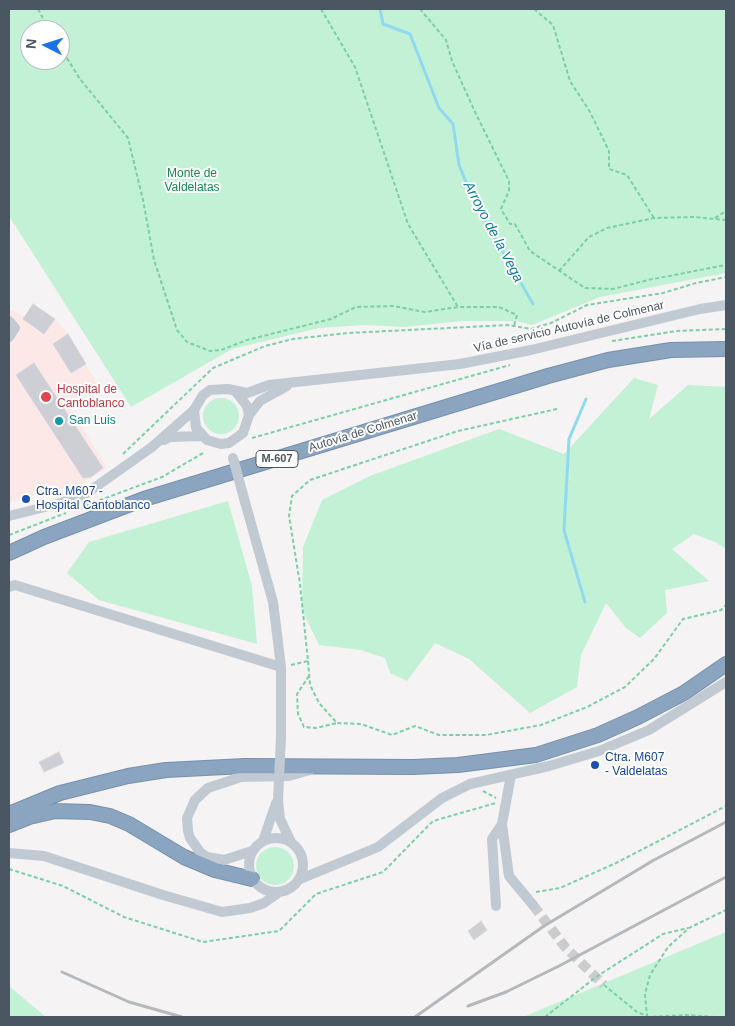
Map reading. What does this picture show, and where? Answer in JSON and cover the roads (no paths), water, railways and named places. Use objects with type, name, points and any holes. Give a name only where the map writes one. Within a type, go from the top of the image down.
[{"type":"highway","name":"Autovía de Colmenar","points":[[9,553],[44,537],[144,499],[548,376],[608,360],[671,350],[726,349]]},
{"type":"highway","points":[[9,814],[60,793],[128,776],[166,770],[212,767],[449,765],[536,755],[598,735],[638,716],[684,693],[726,664]]},
{"type":"highway","points":[[9,825],[29,816],[54,811],[90,812],[110,816],[129,824],[184,857],[216,870],[252,879]]},
{"type":"street","name":"Vía de servicio Autovía de Colmenar","points":[[236,392],[247,394],[270,385],[460,364],[531,350],[700,309],[726,305]]},
{"type":"street","points":[[9,321],[15,328],[9,337]]},
{"type":"street","points":[[220,444],[236,439],[243,433],[249,415],[260,401],[275,391],[297,382]]},
{"type":"street","points":[[9,516],[61,503],[87,493],[152,447],[194,410],[203,395],[210,390],[228,388],[236,392],[247,406],[249,415]]},
{"type":"street","points":[[194,410],[196,428],[202,436]]},
{"type":"street","points":[[152,447],[170,437],[202,436],[220,444],[233,458]]},
{"type":"street","points":[[236,439],[233,458],[272,602],[281,667],[281,737],[278,800],[280,819],[291,842],[298,848],[302,858],[303,867],[298,880]]},
{"type":"street","points":[[9,587],[15,585],[281,667]]},
{"type":"street","points":[[9,853],[44,856],[163,896],[222,912],[250,908],[264,903],[278,892],[286,890],[298,880],[378,847],[442,798],[463,787],[549,766],[614,744],[649,730],[726,682]]},
{"type":"street","points":[[291,842],[273,838],[264,841],[252,851],[224,860],[207,857],[200,852],[190,838],[187,818],[194,800],[208,788],[241,777],[289,776],[322,767]]},
{"type":"street","points":[[511,775],[502,824],[509,876],[533,905]]},
{"type":"street","points":[[264,841],[278,800]]},
{"type":"street","points":[[496,906],[492,839],[502,824]]},
{"type":"street","points":[[252,851],[249,858],[249,870],[252,879],[263,889],[278,892]]},
{"type":"waterway","name":"Arroyo de la Vega","points":[[380,9],[383,24],[410,34],[439,108],[453,124],[459,165],[473,199],[533,304]]},
{"type":"waterway","points":[[585,602],[564,530],[569,439],[586,399]]},
{"type":"tunnel","points":[[533,905],[565,947],[604,985]]},
{"type":"railway","points":[[415,1017],[544,926],[654,860],[726,822]]},
{"type":"railway","points":[[468,1006],[506,992],[559,966],[726,877]]},
{"type":"railway","points":[[62,972],[129,1002],[182,1017]]},
{"type":"place","name":"Hospital de Cantoblanco","points":[[46,397]]},
{"type":"place","name":"San Luis","points":[[59,421]]},
{"type":"place","name":"Ctra. M607 - Hospital Cantoblanco","points":[[26,499]]},
{"type":"place","name":"Ctra. M607 - Valdelatas","points":[[595,765]]},
{"type":"park label","name":"Monte de Valdelatas","points":[[192,181]]}]
